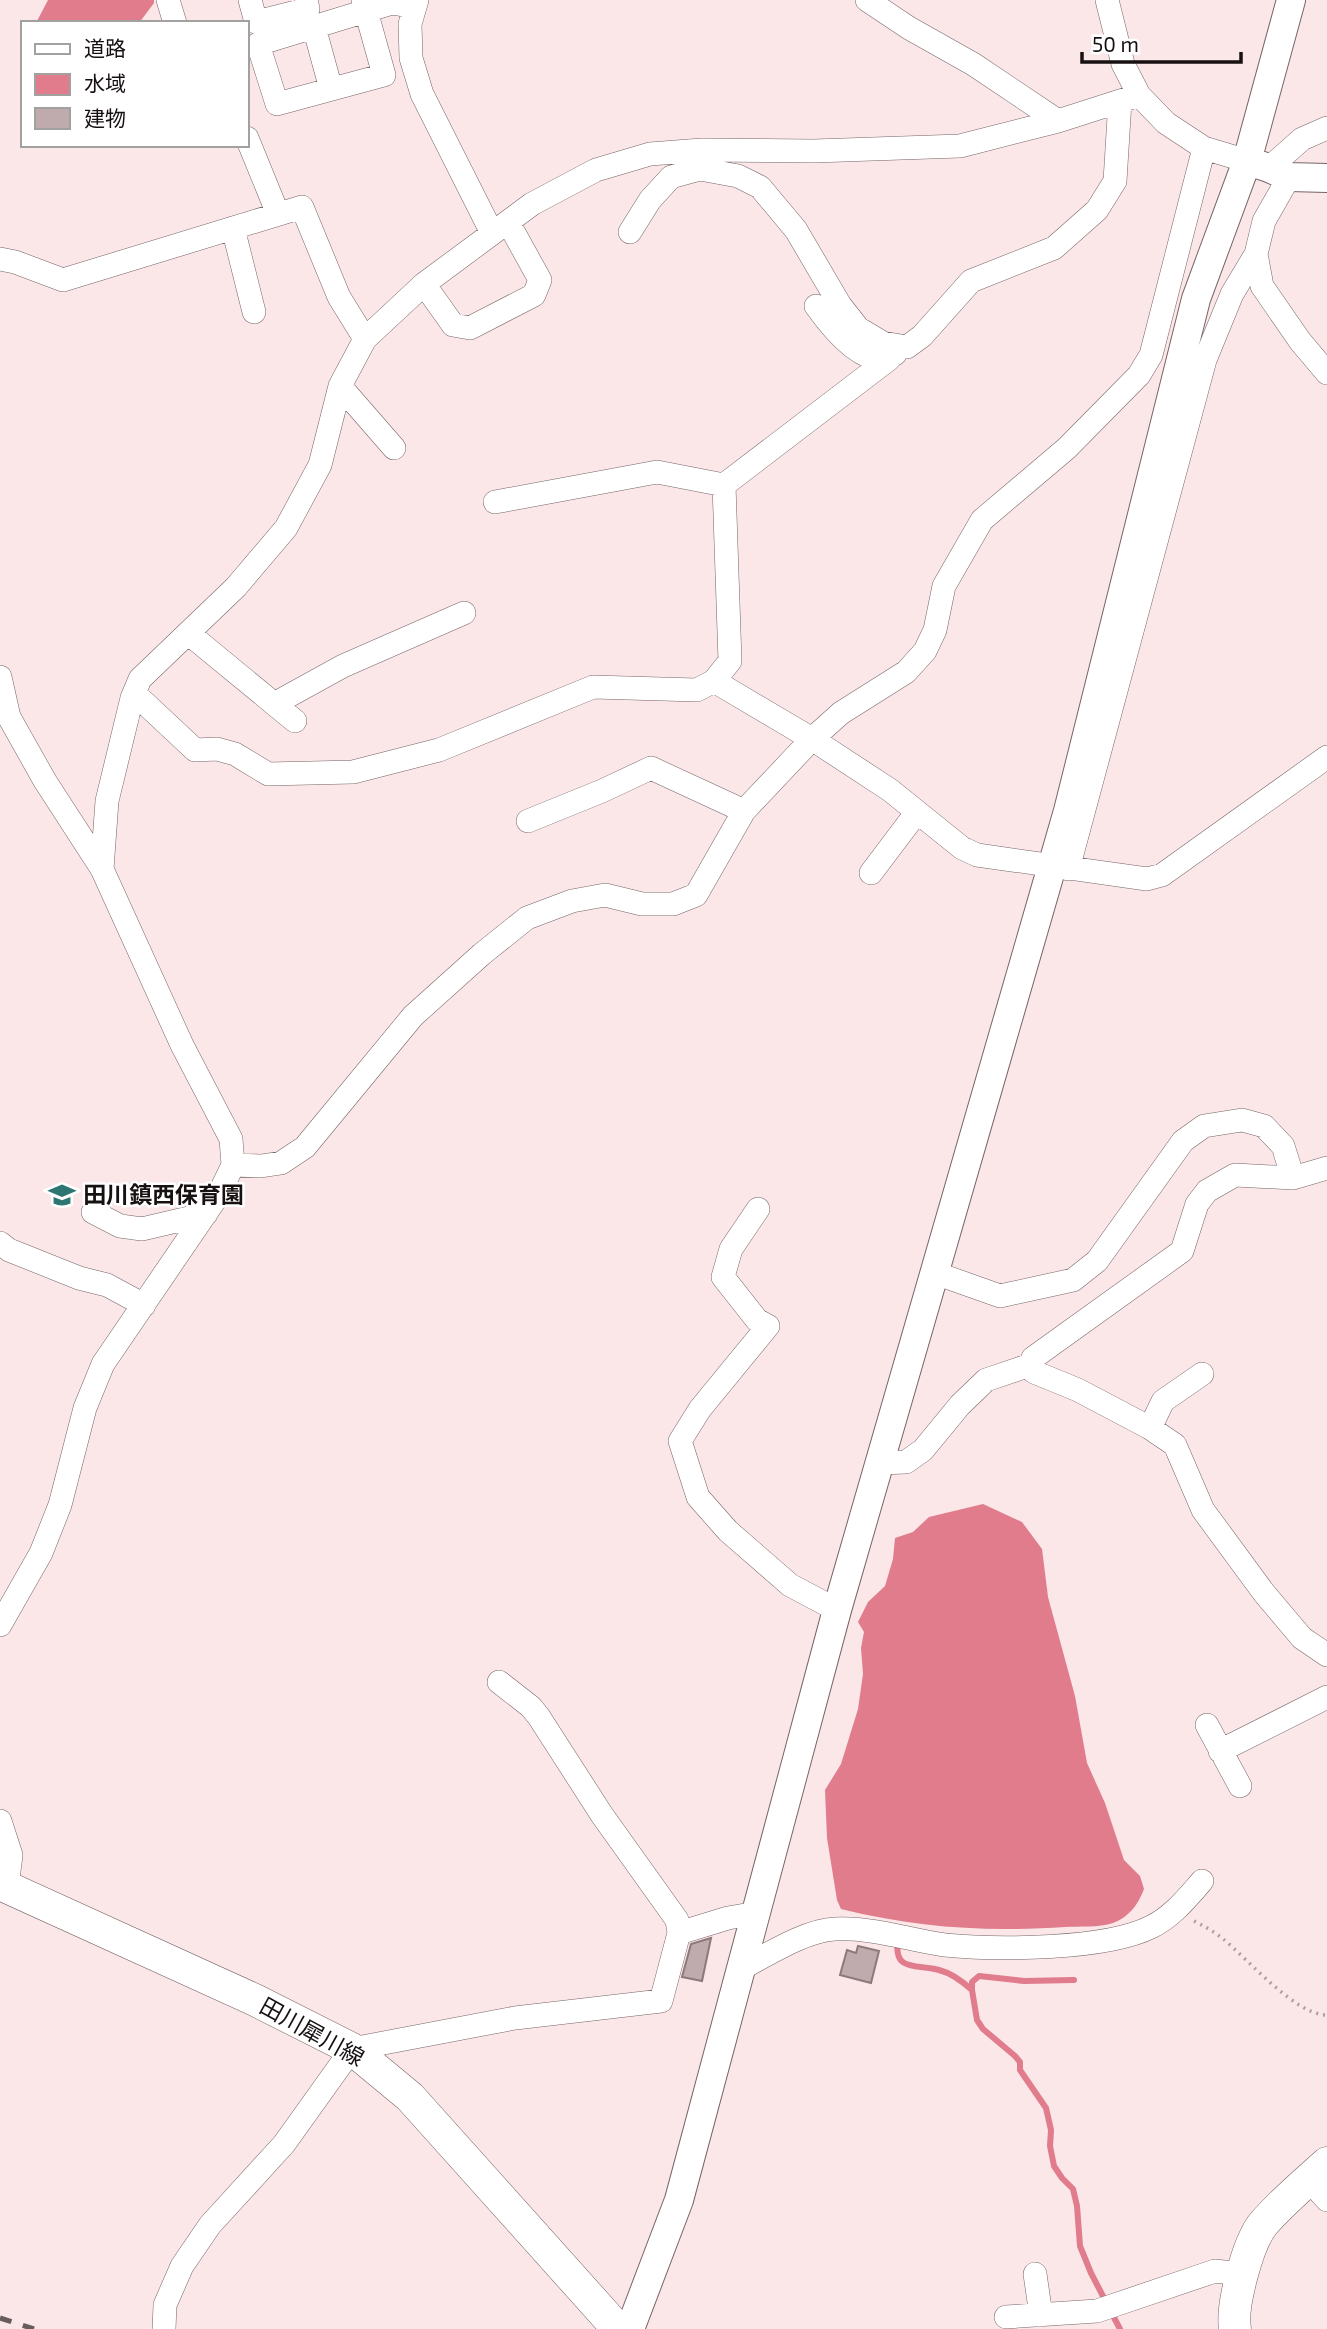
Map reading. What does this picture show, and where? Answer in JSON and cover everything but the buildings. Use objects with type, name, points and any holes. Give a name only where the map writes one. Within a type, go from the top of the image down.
[{"type":"main road","name":"田川犀川線","points":[[4,1885],[255,2000],[352,2049],[411,2097],[618,2329]]},
{"type":"main road","points":[[1235,2329],[1233,2317],[1241,2274],[1261,2226],[1321,2181]]},
{"type":"street","points":[[168,0],[174,21]]},
{"type":"street","points":[[250,0],[256,22],[308,9],[306,0]]},
{"type":"street","points":[[867,0],[973,64],[1058,121]]},
{"type":"street","points":[[495,502],[657,472],[724,485],[922,336],[971,281],[1054,248],[1097,210],[1115,181],[1129,98],[1107,0]]},
{"type":"street","points":[[630,2329],[679,2200],[837,1610],[935,1273],[1060,868],[1205,360],[1232,294],[1256,254],[1264,221],[1268,169],[1291,0]]},
{"type":"street","points":[[364,6],[384,75],[277,104],[258,44],[314,27],[364,6],[416,4],[410,24],[411,58],[422,94],[500,227],[540,280],[534,295],[470,328],[453,324],[424,284]]},
{"type":"street","points":[[314,27],[331,89]]},
{"type":"street","points":[[102,869],[107,802],[134,693],[140,679],[236,587],[286,528],[320,465],[340,386],[365,339],[424,284],[532,204],[596,170],[650,154],[702,150],[814,151],[960,146],[1058,121],[1129,98]]},
{"type":"street","points":[[1129,98],[1204,148],[1268,169],[1327,178]]},
{"type":"street","points":[[1060,868],[1075,784],[1196,299],[1268,169],[1302,139],[1327,128]]},
{"type":"street","points":[[248,140],[278,214]]},
{"type":"street","points":[[233,1165],[261,1166],[281,1163],[305,1147],[413,1016],[527,918],[572,901],[605,895],[642,904],[673,904],[696,895],[744,811],[841,713],[906,672],[925,651],[935,631],[944,586],[982,520],[1067,448],[1139,375],[1151,355],[1204,148]]},
{"type":"street","points":[[740,150],[760,187],[796,230],[840,305],[858,328],[898,353]]},
{"type":"street","points":[[630,232],[650,200],[671,177],[700,169],[738,176],[760,187]]},
{"type":"street","points":[[0,260],[15,262],[63,280],[302,207],[339,297],[365,339]]},
{"type":"street","points":[[233,228],[254,312]]},
{"type":"street","points":[[1256,254],[1262,286],[1300,341],[1327,373]]},
{"type":"street","points":[[816,306],[848,344],[869,356],[898,353]]},
{"type":"street","points":[[340,386],[394,448]]},
{"type":"street","points":[[134,693],[195,750],[217,749],[235,754],[268,774],[280,774],[353,772],[439,750],[593,687],[697,690],[714,681],[730,661],[724,485]]},
{"type":"street","points":[[274,704],[343,666],[464,613]]},
{"type":"street","points":[[188,633],[295,721]]},
{"type":"street","points":[[0,677],[9,717],[102,869],[182,1045],[231,1139],[233,1165],[206,1214],[103,1364],[85,1408],[60,1505],[41,1553],[0,1625]]},
{"type":"street","points":[[714,681],[890,790],[962,848],[977,855],[1147,879],[1162,875],[1327,757]]},
{"type":"street","points":[[528,821],[651,768],[744,811]]},
{"type":"street","points":[[871,873],[917,812]]},
{"type":"street","points":[[935,1273],[1000,1296],[1073,1280],[1097,1261],[1183,1141],[1204,1126],[1242,1120],[1264,1126],[1283,1146],[1293,1178]]},
{"type":"street","points":[[1327,1168],[1293,1178],[1235,1175],[1207,1191],[1196,1203],[1182,1251],[1033,1358],[1034,1372],[1078,1390],[1150,1428],[1175,1445],[1203,1510],[1264,1593],[1302,1638],[1327,1655]]},
{"type":"street","points":[[758,1209],[731,1249],[723,1277],[757,1320],[768,1326],[700,1409],[680,1441],[698,1497],[728,1531],[790,1585],[837,1610]]},
{"type":"street","points":[[93,1212],[120,1226],[142,1228],[206,1214]]},
{"type":"street","points":[[0,1243],[9,1250],[67,1274],[107,1285],[144,1305]]},
{"type":"street","points":[[880,1462],[906,1462],[923,1450],[960,1405],[986,1380],[1034,1364]]},
{"type":"street","points":[[1150,1428],[1163,1401],[1202,1374]]},
{"type":"street","points":[[164,2329],[165,2305],[182,2266],[210,2225],[284,2144],[352,2049],[515,2018],[661,2001],[679,1933],[677,1920],[602,1815],[539,1717],[531,1707],[499,1682]]},
{"type":"street","points":[[1220,1751],[1327,1697]]},
{"type":"street","points":[[1207,1725],[1240,1786]]},
{"type":"street","points":[[0,1821],[11,1855],[4,1885]]},
{"type":"street","points":[[742,1968],[809,1936],[832,1929],[871,1929],[947,1945],[1071,1945],[1121,1937],[1151,1927],[1174,1912],[1202,1881]]},
{"type":"street","points":[[679,1933],[728,1918],[757,1913]]},
{"type":"street","points":[[1006,2317],[1097,2311],[1215,2271],[1241,2274]]},
{"type":"street","points":[[1035,2274],[1041,2315]]},
{"type":"path","points":[[1174,1912],[1210,1929],[1299,2006],[1318,2015],[1327,2015]]},
{"type":"water","points":[[48,0],[154,0],[140,21],[37,21]]},
{"type":"water","points":[[983,1504],[1022,1522],[1042,1549],[1048,1597],[1075,1696],[1087,1763],[1105,1803],[1124,1860],[1140,1876],[1144,1889],[1132,1910],[1107,1925],[980,1929],[952,1927],[897,1921],[841,1909],[837,1900],[827,1838],[825,1790],[841,1764],[858,1709],[863,1674],[861,1648],[864,1632],[858,1622],[868,1602],[885,1586],[893,1559],[895,1538],[913,1532],[929,1517]]},
{"type":"waterway","points":[[898,1941],[897,1951],[903,1962],[943,1971],[972,1990],[977,2020],[983,2029],[1020,2062],[1020,2070],[1046,2108],[1054,2166],[1073,2189],[1080,2246],[1106,2302]]},
{"type":"waterway","points":[[972,1990],[972,1982],[979,1976],[1024,1981],[1074,1980]]},
{"type":"waterway","points":[[1111,2312],[1120,2329]]},
{"type":"railway","points":[[0,2318],[34,2329]]},
{"type":"place","name":"田川鎮西保育園","points":[[62,1195]]}]
